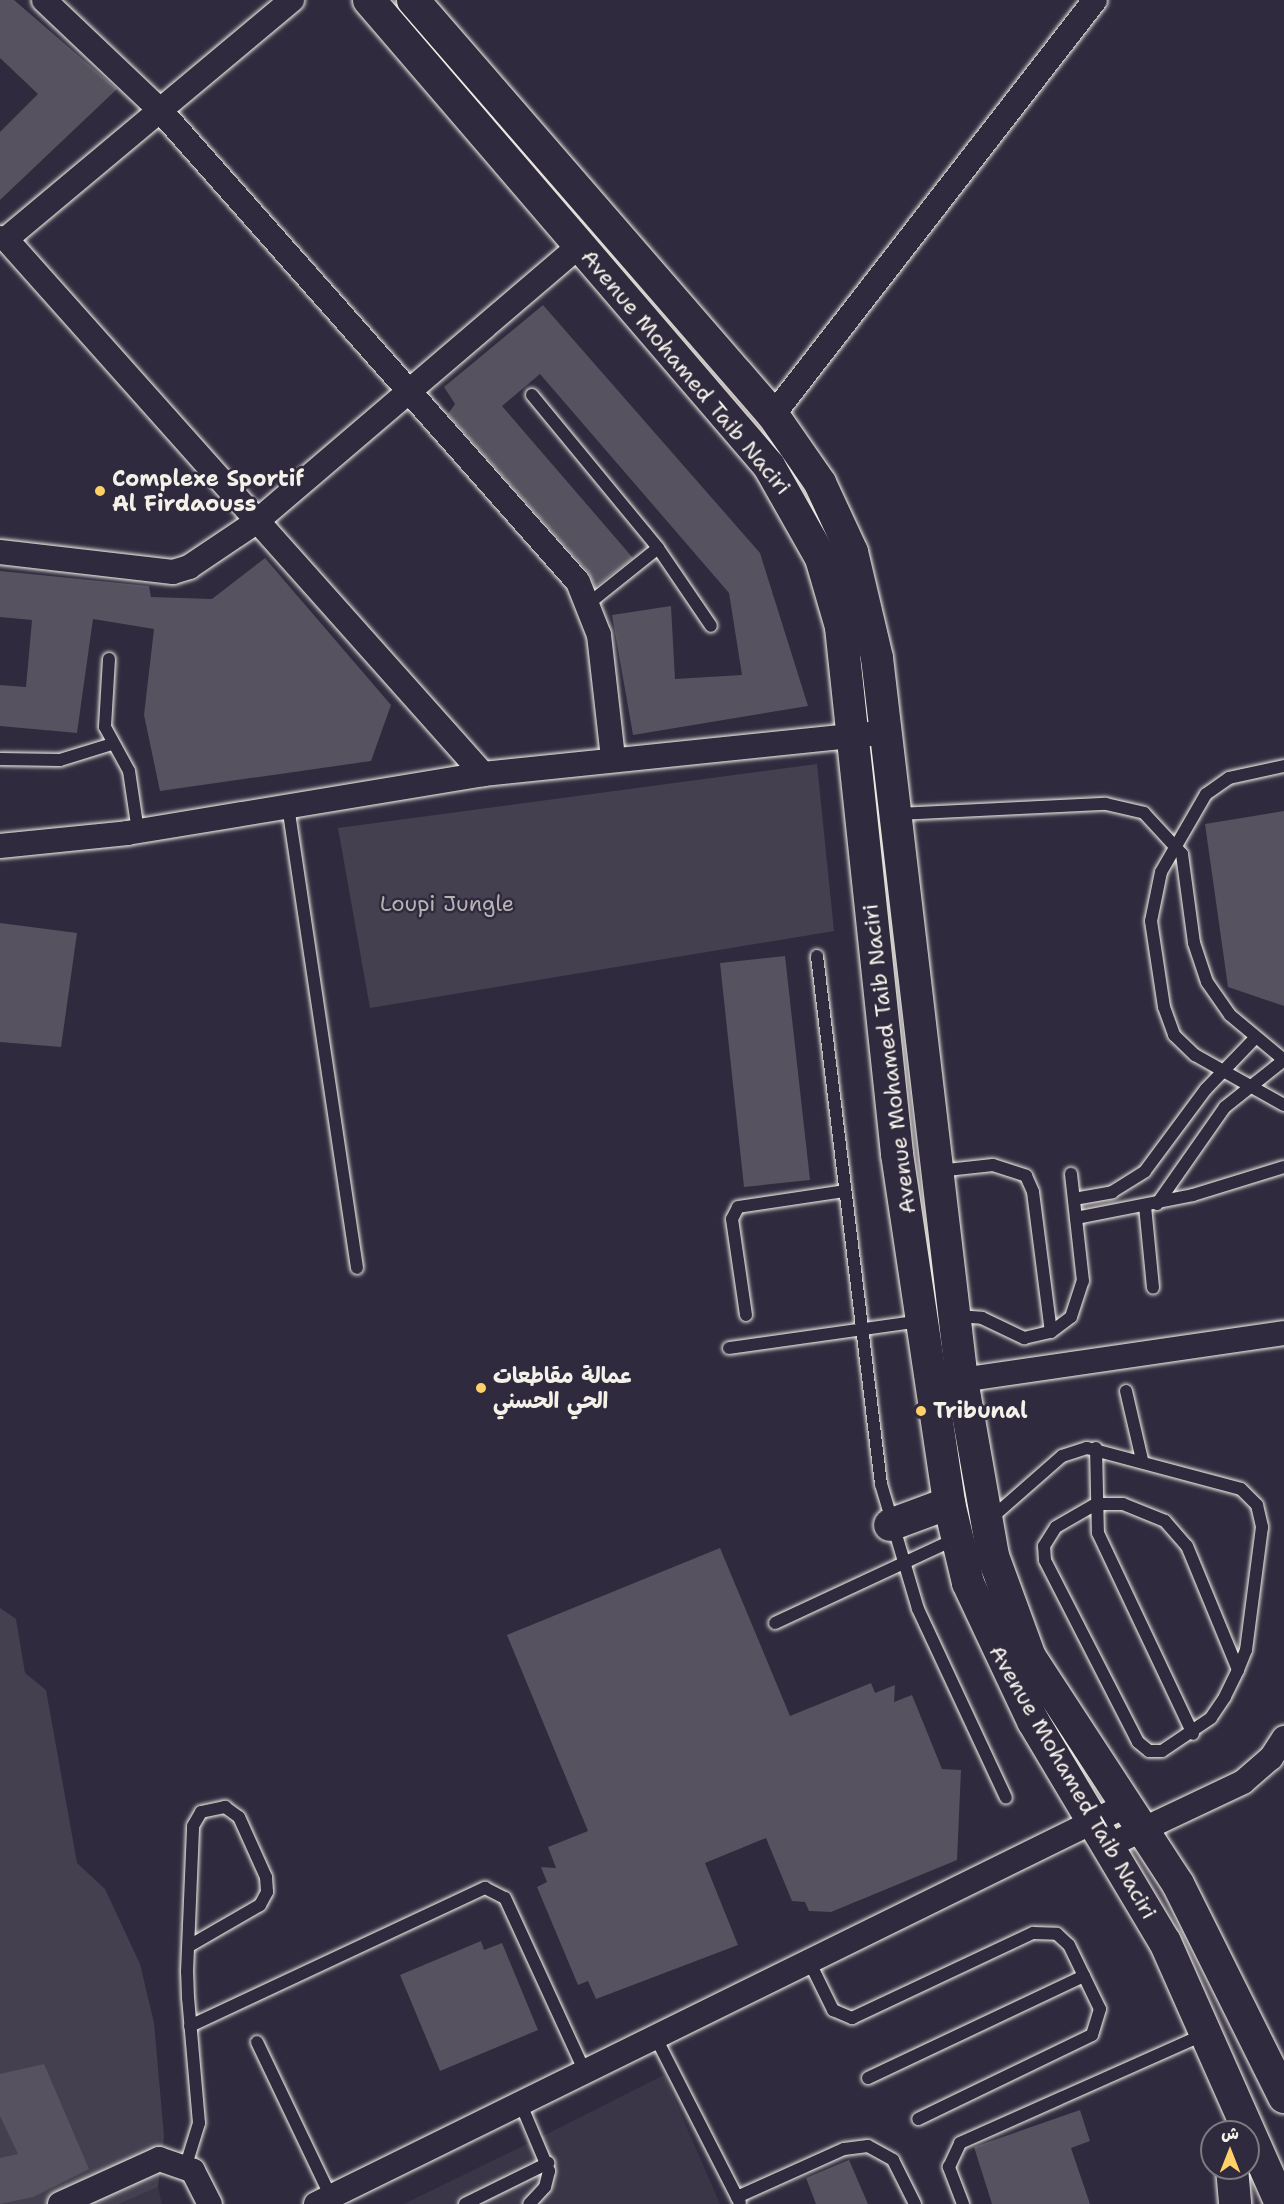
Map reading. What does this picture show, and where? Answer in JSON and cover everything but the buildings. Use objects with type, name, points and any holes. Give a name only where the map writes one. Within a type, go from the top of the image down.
[{"type":"street","points":[[44,0],[160,110],[407,393],[578,582],[599,635],[613,758]]},
{"type":"street","points":[[292,0],[3,239],[483,774]]},
{"type":"street","name":"Avenue Mohamed Taib Naciri","points":[[369,0],[769,466],[807,525],[841,627],[897,1154],[938,1318],[962,1380],[985,1523],[1003,1591],[1030,1657],[1136,1817],[1193,1910],[1284,2097]]},
{"type":"street","name":"Avenue Mohamed Taib Naciri","points":[[413,0],[625,251],[773,416],[820,483],[852,552],[871,622],[887,732],[937,1171],[938,1318],[949,1503],[956,1539],[987,1632],[1165,1942],[1281,2204]]},
{"type":"street","points":[[773,416],[1095,0]]},
{"type":"street","points":[[0,552],[181,571],[256,522],[579,246]]},
{"type":"street","points":[[0,846],[138,831],[483,774],[613,758],[887,732]]},
{"type":"street","points":[[962,1380],[1284,1333]]},
{"type":"street","points":[[890,1525],[949,1503]]},
{"type":"street","points":[[323,2200],[809,1961],[1102,1834],[1136,1817],[1243,1782],[1271,1758],[1284,1738]]},
{"type":"street","points":[[1232,2120],[1235,2098]]},
{"type":"street","points":[[60,2204],[149,2161],[186,2165],[210,2204]]},
{"type":"street","points":[[1233,2180],[1234,2204]]},
{"type":"lane","points":[[531,395],[658,548],[711,626]]},
{"type":"lane","points":[[588,604],[658,548]]},
{"type":"lane","points":[[109,659],[105,727],[112,744],[129,771],[138,831]]},
{"type":"lane","points":[[0,759],[60,760],[112,744]]},
{"type":"lane","points":[[1284,766],[1217,785],[1176,843],[1152,905],[1164,1007],[1183,1046],[1221,1071],[1251,1085],[1284,1105]]},
{"type":"lane","points":[[898,814],[1119,805],[1149,816],[1176,843],[1186,869],[1194,943],[1207,982],[1230,1015],[1284,1060],[1251,1085],[1214,1121],[1151,1205],[1153,1288]]},
{"type":"lane","points":[[288,806],[357,1268]]},
{"type":"lane","points":[[817,956],[874,1443],[890,1525],[901,1563],[1006,1798]]},
{"type":"lane","points":[[1074,1198],[1112,1192],[1140,1176],[1221,1071],[1255,1038]]},
{"type":"lane","points":[[937,1171],[993,1165],[1026,1176],[1033,1192],[1051,1332]]},
{"type":"lane","points":[[1077,1218],[1151,1205],[1284,1167]]},
{"type":"lane","points":[[729,1348],[938,1318],[973,1316],[1024,1338],[1051,1332],[1071,1317],[1082,1294],[1077,1218],[1071,1174]]},
{"type":"lane","points":[[746,1316],[732,1219],[738,1207],[845,1191]]},
{"type":"lane","points":[[1126,1391],[1142,1460]]},
{"type":"lane","points":[[1096,1448],[1098,1533],[1193,1734]]},
{"type":"lane","points":[[774,1623],[956,1539],[985,1523],[1062,1456],[1096,1448],[1231,1484],[1257,1505],[1262,1527],[1255,1608],[1238,1670],[1219,1708],[1193,1734],[1162,1752],[1142,1747],[1046,1560],[1050,1532],[1096,1504],[1136,1507],[1181,1537],[1238,1670]]},
{"type":"lane","points":[[186,2165],[198,2123],[190,2026],[189,1946],[193,1826],[201,1812],[225,1808],[238,1817],[266,1877],[267,1892],[260,1905],[189,1946]]},
{"type":"lane","points":[[190,2026],[485,1888],[505,1898],[584,2070]]},
{"type":"lane","points":[[809,1961],[833,2010],[845,2018],[1041,1931],[1064,1939],[1100,2009],[1092,2035],[918,2119]]},
{"type":"lane","points":[[868,2078],[1084,1976]]},
{"type":"lane","points":[[963,2204],[949,2167],[960,2144],[1206,2034]]},
{"type":"lane","points":[[655,2036],[738,2200],[844,2149],[868,2146],[893,2160],[915,2204]]},
{"type":"lane","points":[[257,2042],[323,2200]]},
{"type":"lane","points":[[520,2102],[548,2163],[545,2187],[529,2204]]},
{"type":"lane","points":[[465,2204],[548,2163]]},
{"type":"shaded area","points":[[664,2075],[720,2204],[404,2204],[525,2145]]},
{"type":"shaded area","points":[[158,2187],[162,2204],[119,2204]]},
{"type":"green space","name":"Loupi Jungle","points":[[817,764],[834,931],[370,1008],[338,828]]},
{"type":"green space","points":[[0,1608],[16,1619],[25,1673],[46,1690],[77,1863],[105,1889],[140,1964],[154,2023],[164,2136],[158,2187],[119,2204],[0,2204]]},
{"type":"place","name":"Complexe Sportif Al Firdaouss","points":[[100,491]]},
{"type":"place","name":"عمالة مقاطعات الحي الحسني","points":[[481,1388]]},
{"type":"place","name":"Tribunal","points":[[921,1411]]}]
